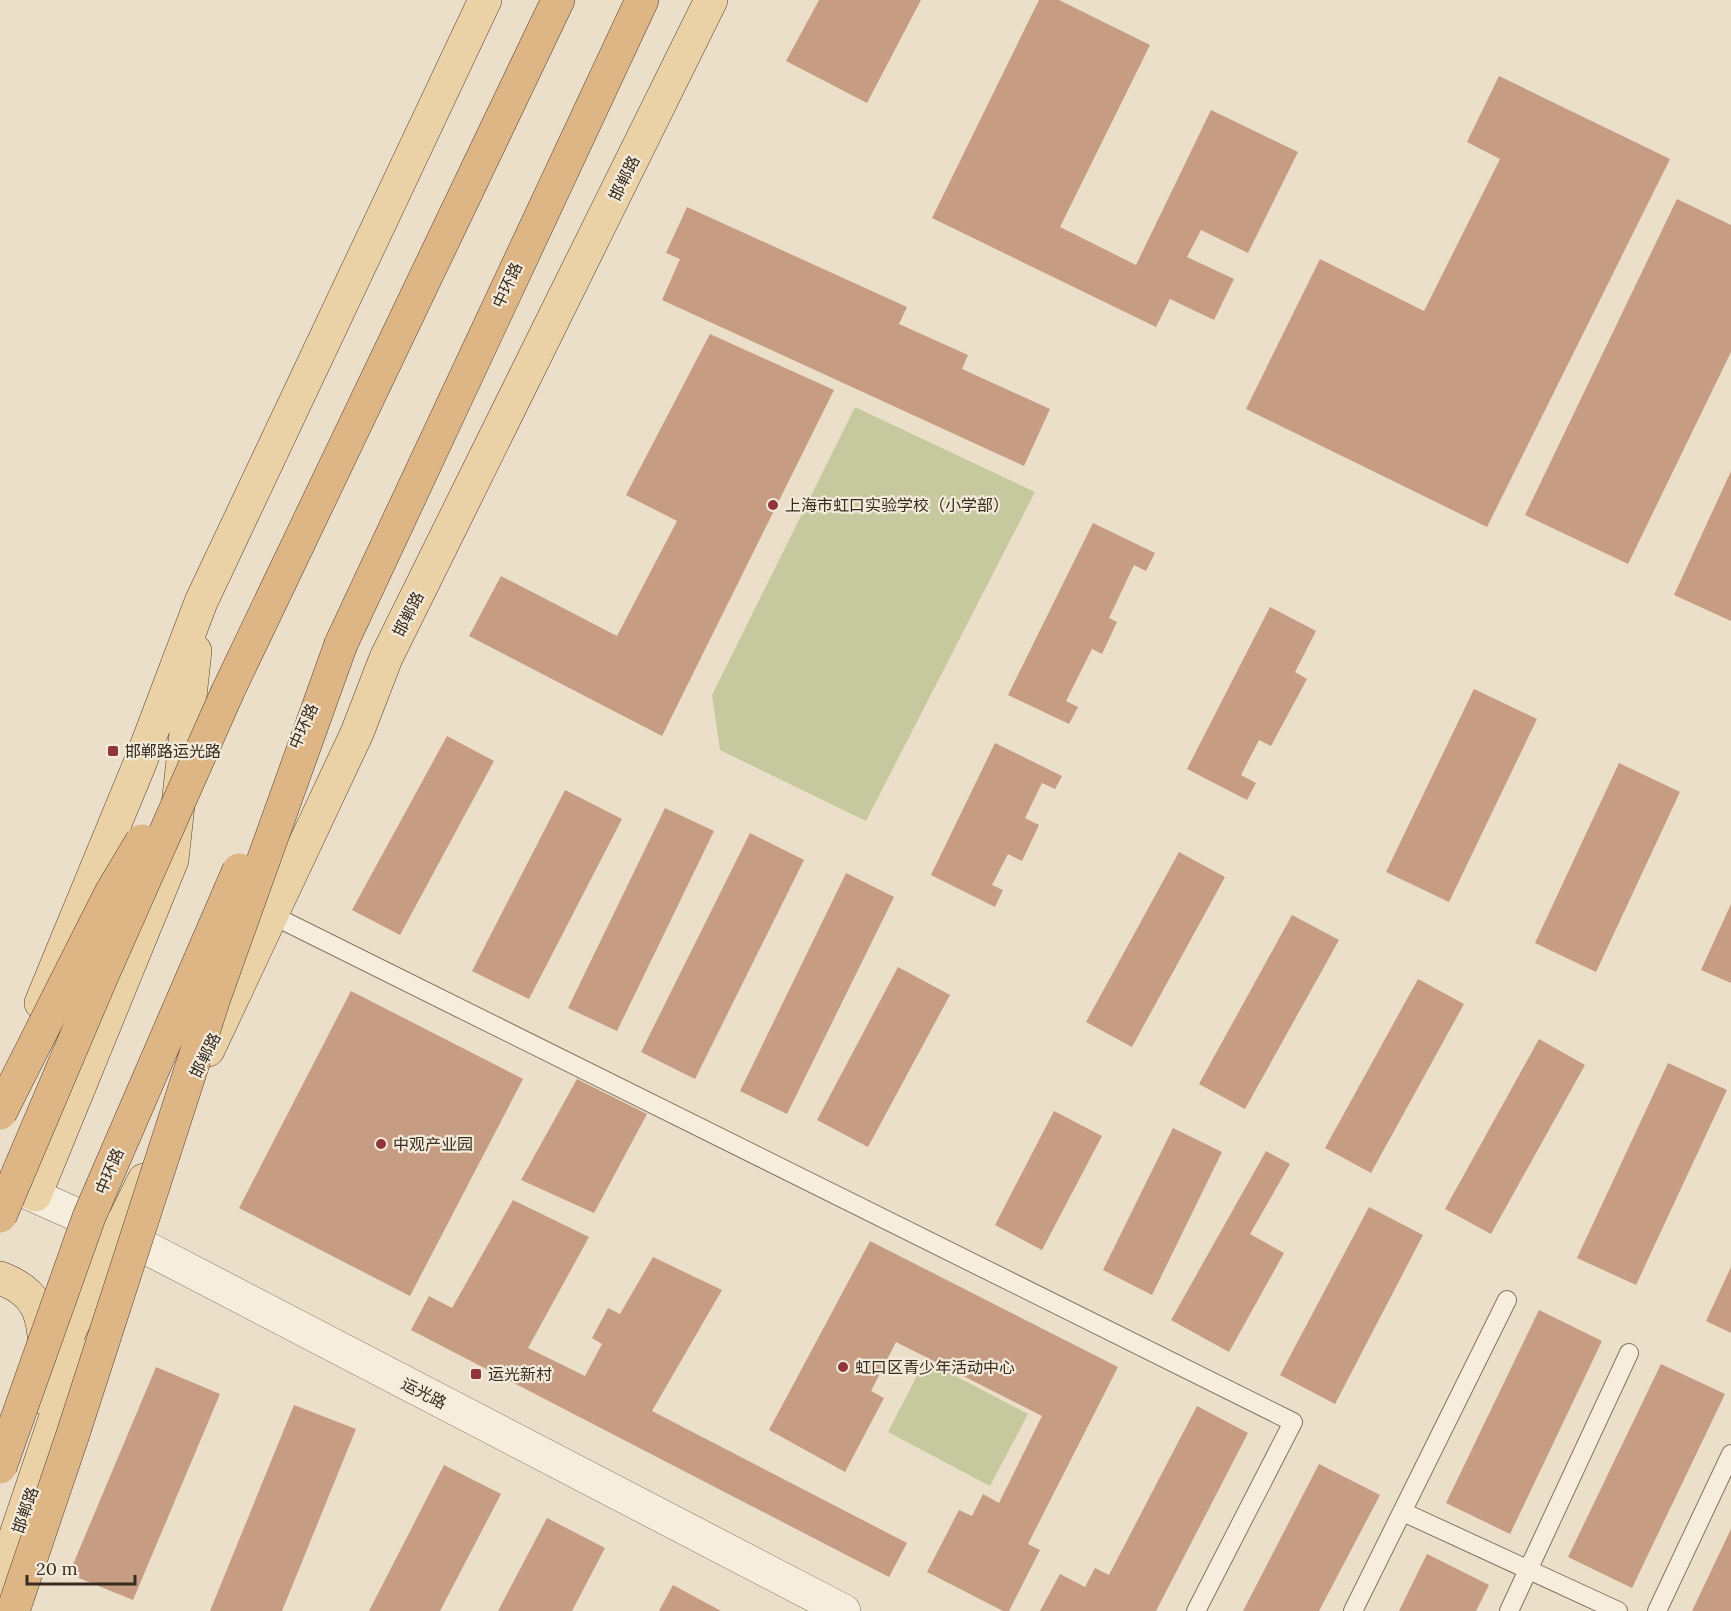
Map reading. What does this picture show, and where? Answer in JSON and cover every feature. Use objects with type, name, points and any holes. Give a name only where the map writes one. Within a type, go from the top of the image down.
[{"type":"highway","points":[[0,1216],[101,978],[228,692],[558,0]]},
{"type":"highway","name":"中环路","points":[[0,1469],[89,1217],[214,926],[341,644],[642,0]]},
{"type":"highway","points":[[13,1611],[77,1423],[214,998],[341,644]]},
{"type":"highway","points":[[0,1113],[111,893],[228,692]]},
{"type":"main road","points":[[0,1102],[140,763],[201,602],[485,0]]},
{"type":"main road","name":"邯郸路","points":[[0,1469],[234,997],[270,914],[357,733],[386,658],[711,0]]},
{"type":"main road","points":[[35,1195],[172,860],[201,602]]},
{"type":"main road","name":"邯郸路","points":[[0,1582],[118,1233]]},
{"type":"main road","points":[[0,1278],[27,1292],[40,1310],[44,1329],[45,1355],[40,1381],[27,1416]]},
{"type":"street","name":"运光路","points":[[0,1180],[118,1233],[844,1611]]},
{"type":"lane","points":[[270,914],[1293,1422],[1197,1611]]},
{"type":"lane","points":[[1353,1611],[1508,1300]]},
{"type":"lane","points":[[1509,1611],[1530,1571],[1629,1353]]},
{"type":"lane","points":[[1657,1611],[1731,1454]]},
{"type":"lane","points":[[1403,1512],[1618,1611]]},
{"type":"green space","points":[[855,407],[1035,492],[866,821],[720,750],[712,695]]},
{"type":"green space","points":[[925,1360],[1028,1414],[990,1486],[888,1432]]},
{"type":"building","points":[[819,0],[921,0],[867,103],[786,61]]},
{"type":"building","points":[[1039,0],[1059,0],[1150,45],[1060,227],[1136,265],[1211,110],[1298,152],[1248,253],[1201,230],[1187,257],[1234,279],[1214,320],[1170,299],[1156,327],[932,218]]},
{"type":"building","points":[[1499,76],[1670,159],[1487,527],[1246,409],[1320,259],[1424,311],[1500,159],[1467,142]]},
{"type":"building","points":[[1677,199],[1731,225],[1731,352],[1628,564],[1525,515]]},
{"type":"building","points":[[687,207],[907,307],[899,324],[968,355],[962,369],[1050,409],[1024,466],[662,300],[680,259],[666,253]]},
{"type":"building","points":[[710,334],[834,390],[662,736],[469,636],[501,576],[617,636],[677,521],[626,495]]},
{"type":"building","points":[[1731,471],[1731,621],[1674,595]]},
{"type":"building","points":[[1093,523],[1155,553],[1146,571],[1134,565],[1109,618],[1117,622],[1102,654],[1092,649],[1066,701],[1078,707],[1069,724],[1008,695]]},
{"type":"building","points":[[1270,607],[1316,631],[1295,672],[1307,679],[1271,746],[1259,740],[1241,775],[1256,783],[1247,800],[1187,769]]},
{"type":"building","points":[[1474,689],[1537,719],[1449,902],[1386,872]]},
{"type":"building","points":[[447,736],[494,761],[400,935],[352,910]]},
{"type":"building","points":[[995,743],[1062,776],[1055,789],[1042,783],[1025,818],[1039,825],[1022,861],[1008,854],[992,885],[1003,890],[995,907],[931,875]]},
{"type":"building","points":[[1619,763],[1680,792],[1596,972],[1535,943]]},
{"type":"building","points":[[565,790],[622,819],[529,999],[472,971]]},
{"type":"building","points":[[665,808],[714,831],[617,1031],[568,1008]]},
{"type":"building","points":[[750,833],[804,860],[695,1079],[641,1052]]},
{"type":"building","points":[[1179,852],[1225,877],[1132,1047],[1086,1022]]},
{"type":"building","points":[[846,873],[894,897],[787,1114],[740,1091]]},
{"type":"building","points":[[1731,904],[1731,983],[1701,970]]},
{"type":"building","points":[[1292,915],[1339,940],[1245,1109],[1199,1084]]},
{"type":"building","points":[[898,967],[950,995],[868,1147],[817,1120]]},
{"type":"building","points":[[1418,979],[1464,1004],[1371,1173],[1325,1148]]},
{"type":"building","name":"中观产业园","points":[[351,991],[523,1079],[410,1296],[239,1208]]},
{"type":"building","points":[[1539,1039],[1585,1065],[1491,1234],[1445,1209]]},
{"type":"building","points":[[1668,1063],[1727,1090],[1636,1285],[1577,1258]]},
{"type":"building","points":[[577,1079],[647,1114],[594,1213],[521,1180]]},
{"type":"building","points":[[1054,1111],[1102,1136],[1042,1250],[995,1225]]},
{"type":"building","points":[[1173,1128],[1222,1152],[1152,1295],[1103,1270]]},
{"type":"building","points":[[1266,1151],[1290,1164],[1250,1234],[1284,1253],[1229,1352],[1171,1320]]},
{"type":"building","points":[[513,1200],[589,1237],[528,1348],[585,1376],[602,1344],[592,1338],[608,1308],[620,1314],[653,1257],[722,1290],[652,1411],[907,1543],[889,1577],[411,1330],[429,1296],[452,1308]]},
{"type":"building","points":[[1369,1207],[1423,1235],[1335,1404],[1280,1375]]},
{"type":"building","points":[[870,1241],[1118,1367],[1028,1544],[1040,1550],[1009,1611],[1003,1611],[927,1572],[959,1510],[972,1516],[983,1494],[999,1503],[1042,1416],[896,1342],[871,1391],[884,1398],[845,1472],[769,1430]]},
{"type":"building","points":[[1731,1267],[1731,1333],[1706,1321]]},
{"type":"building","points":[[1539,1310],[1602,1341],[1510,1534],[1446,1503]]},
{"type":"building","points":[[1661,1364],[1725,1394],[1632,1588],[1568,1557]]},
{"type":"building","points":[[156,1367],[220,1394],[133,1600],[69,1574]]},
{"type":"building","points":[[294,1405],[356,1429],[282,1611],[210,1611]]},
{"type":"building","points":[[1197,1406],[1248,1433],[1156,1611],[1040,1611],[1060,1574],[1085,1587],[1095,1568],[1109,1575]]},
{"type":"building","points":[[1319,1464],[1380,1495],[1319,1611],[1243,1611]]},
{"type":"building","points":[[444,1465],[501,1494],[440,1611],[369,1611]]},
{"type":"building","points":[[547,1518],[605,1548],[572,1611],[498,1611]]},
{"type":"building","points":[[1731,1529],[1731,1611],[1692,1611]]},
{"type":"building","points":[[1427,1554],[1489,1585],[1476,1611],[1399,1611]]},
{"type":"building","points":[[673,1585],[721,1611],[659,1611]]},
{"type":"place","name":"上海市虹口实验学校（小学部）","points":[[773,505]]},
{"type":"place","name":"邯郸路运光路","points":[[113,751]]},
{"type":"place","name":"中观产业园","points":[[381,1144]]},
{"type":"place","name":"虹口区青少年活动中心","points":[[843,1367]]},
{"type":"place","name":"运光新村","points":[[476,1374]]}]
